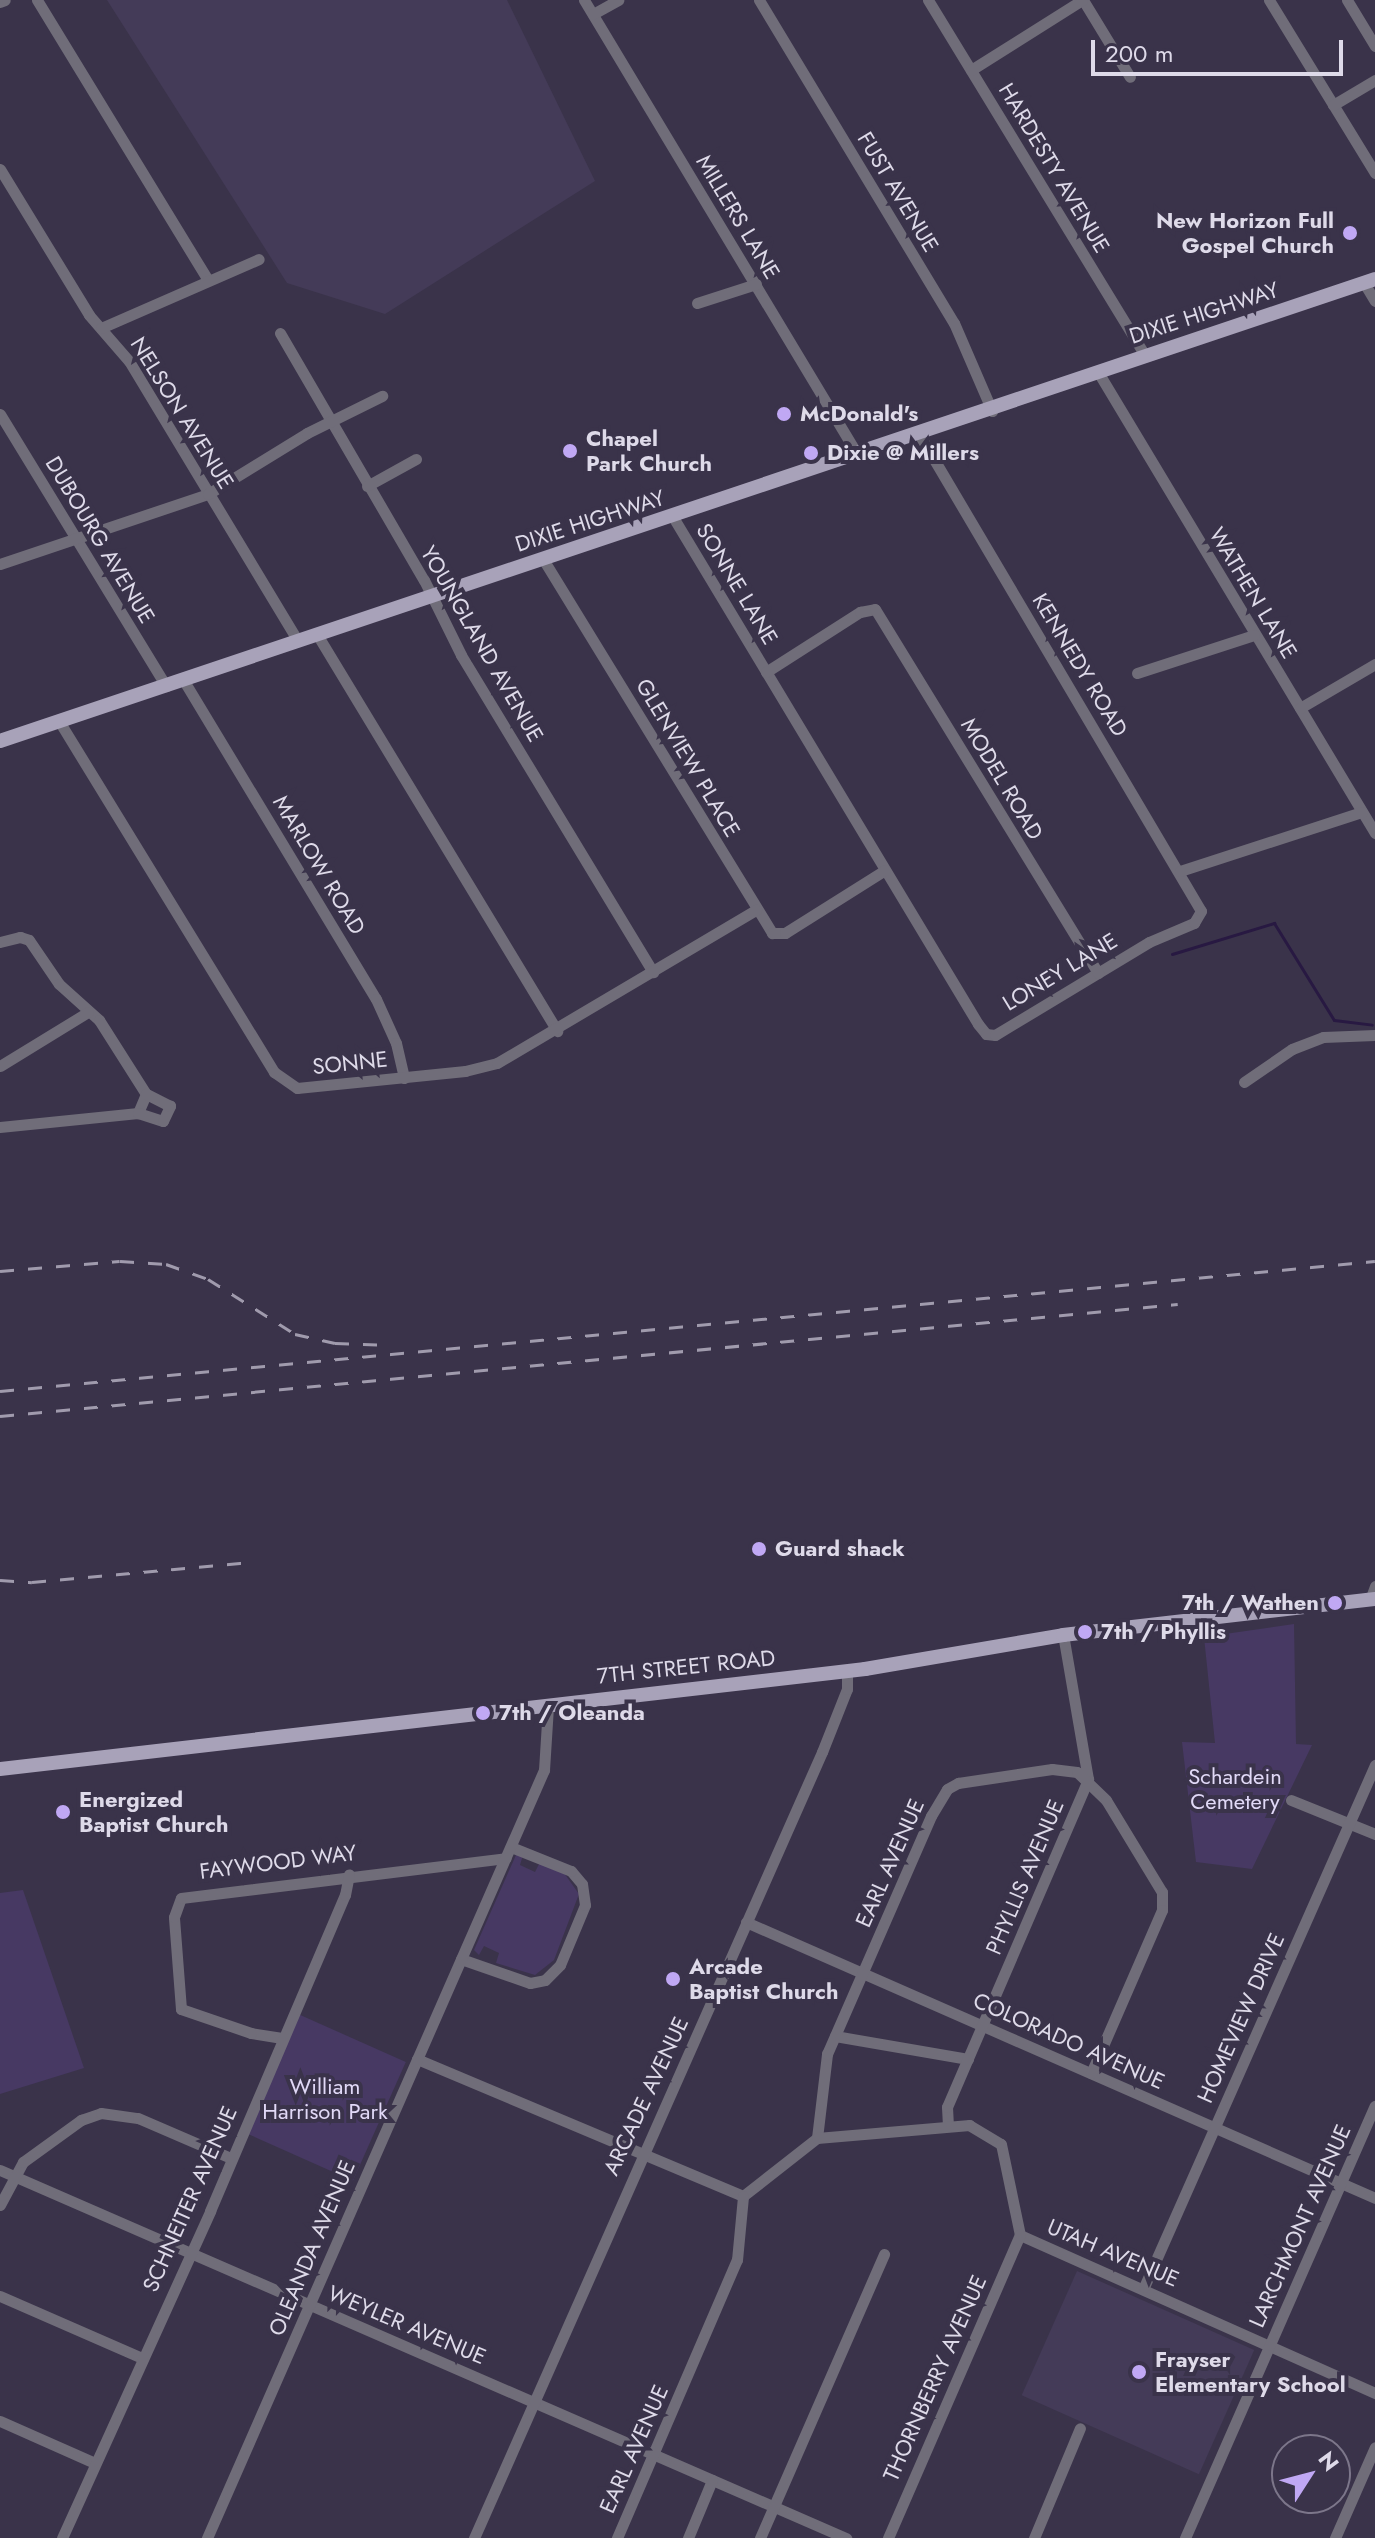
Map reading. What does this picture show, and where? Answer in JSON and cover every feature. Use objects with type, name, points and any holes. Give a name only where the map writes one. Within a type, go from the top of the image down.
[{"type":"main road","name":"DIXIE HIGHWAY","points":[[0,741],[318,636],[430,595],[992,411],[1098,372],[1370,281]]},
{"type":"main road","name":"7TH STREET ROAD","points":[[0,1769],[847,1670],[1063,1635],[1373,1595]]},
{"type":"street","points":[[37,0],[208,280]]},
{"type":"street","name":"MILLERS LANE","points":[[584,0],[857,454]]},
{"type":"street","points":[[593,14],[618,0]]},
{"type":"street","name":"FUST AVENUE","points":[[759,0],[954,323],[992,411]]},
{"type":"street","name":"HARDESTY AVENUE","points":[[928,0],[1145,356]]},
{"type":"street","points":[[971,70],[1083,0],[1130,77]]},
{"type":"street","points":[[1269,0],[1375,173]]},
{"type":"street","points":[[1347,0],[1375,46]]},
{"type":"street","points":[[1333,105],[1375,80]]},
{"type":"street","name":"NELSON AVENUE","points":[[0,169],[101,328],[129,361],[298,641]]},
{"type":"street","points":[[101,328],[259,259]]},
{"type":"street","points":[[1370,281],[1375,301]]},
{"type":"street","points":[[697,303],[756,284]]},
{"type":"street","name":"YOUNGLAND AVENUE","points":[[280,333],[430,595],[653,972]]},
{"type":"street","name":"WATHEN LANE","points":[[1098,372],[1375,833]]},
{"type":"street","points":[[0,564],[208,494],[382,396]]},
{"type":"street","name":"DUBOURG AVENUE","points":[[0,414],[166,686]]},
{"type":"street","name":"KENNEDY ROAD","points":[[919,434],[1180,871],[1198,903],[1198,919]]},
{"type":"street","points":[[367,486],[416,459]]},
{"type":"street","name":"SONNE LANE","points":[[673,517],[766,672]]},
{"type":"street","name":"GLENVIEW PLACE","points":[[543,559],[756,910],[776,934],[885,870]]},
{"type":"street","name":"MODEL ROAD","points":[[766,672],[871,607],[1098,973]]},
{"type":"street","points":[[1137,673],[1254,635]]},
{"type":"street","points":[[318,636],[557,1031]]},
{"type":"street","points":[[1300,708],[1375,664]]},
{"type":"street","name":"LONEY LANE","points":[[766,672],[986,1034],[995,1035],[1098,973],[1198,919]]},
{"type":"street","name":"MARLOW ROAD","points":[[184,681],[376,999],[396,1043],[404,1078]]},
{"type":"street","name":"SONNE","points":[[59,721],[278,1078],[301,1088],[482,1068],[557,1031],[756,910]]},
{"type":"street","points":[[1180,871],[1362,812]]},
{"type":"street","points":[[0,942],[20,937],[29,940],[59,984],[88,1012],[146,1094],[170,1106],[163,1121],[138,1113],[0,1125]]},
{"type":"street","points":[[0,1066],[88,1012]]},
{"type":"street","points":[[1244,1082],[1292,1049],[1323,1037],[1375,1035]]},
{"type":"street","points":[[138,1113],[146,1094]]},
{"type":"street","name":"PHYLLIS AVENUE","points":[[948,2126],[947,2107],[1088,1779],[1063,1635]]},
{"type":"street","name":"ARCADE AVENUE","points":[[474,2538],[847,1689],[847,1670]]},
{"type":"street","name":"OLEANDA AVENUE","points":[[207,2538],[544,1770],[548,1706]]},
{"type":"street","name":"HOMEVIEW DRIVE","points":[[1144,2287],[1375,1765]]},
{"type":"street","name":"EARL AVENUE","points":[[817,2138],[827,2054],[947,1789],[958,1783],[1069,1768],[1088,1779]]},
{"type":"street","points":[[1088,1779],[1159,1886],[1163,1903],[1091,2073]]},
{"type":"street","points":[[1291,1800],[1348,1826],[1375,1834]]},
{"type":"street","points":[[461,1959],[530,1983],[545,1980],[560,1965],[585,1905],[582,1884],[571,1871],[508,1852]]},
{"type":"street","name":"FAYWOOD WAY","points":[[282,2038],[251,2033],[181,2009],[176,1903],[191,1893],[508,1852]]},
{"type":"street","name":"SCHNEITER AVENUE","points":[[62,2538],[345,1895],[349,1874]]},
{"type":"street","name":"COLORADO AVENUE","points":[[746,1922],[1375,2198]]},
{"type":"street","points":[[835,2036],[968,2059]]},
{"type":"street","points":[[417,2059],[743,2196],[817,2138]]},
{"type":"street","name":"LARCHMONT AVENUE","points":[[1185,2538],[1375,2106]]},
{"type":"street","points":[[0,2205],[23,2162],[81,2120],[108,2112],[138,2118],[231,2158]]},
{"type":"street","name":"UTAH AVENUE","points":[[817,2138],[969,2125],[999,2140],[1020,2235],[1144,2287],[1375,2393]]},
{"type":"street","name":"WEYLER AVENUE","points":[[0,2170],[846,2538]]},
{"type":"street","name":"EARL AVENUE","points":[[617,2538],[737,2260],[743,2196]]},
{"type":"street","name":"THORNBERRY AVENUE","points":[[888,2538],[1020,2235]]},
{"type":"street","points":[[760,2538],[884,2254]]},
{"type":"street","points":[[0,2296],[142,2358]]},
{"type":"street","points":[[0,2421],[95,2463]]},
{"type":"street","points":[[1034,2538],[1080,2428]]},
{"type":"street","points":[[1335,2538],[1375,2447]]},
{"type":"street","points":[[688,2538],[712,2480]]},
{"type":"shaded area","points":[[107,0],[507,0],[595,181],[385,314],[287,283]]},
{"type":"shaded area","name":"Frayser Elementary School","points":[[1077,2271],[1254,2350],[1199,2474],[1022,2395]]},
{"type":"green space","name":"Schardein Cemetery","points":[[1294,1624],[1296,1744],[1312,1745],[1252,1869],[1196,1862],[1182,1742],[1215,1743],[1204,1637]]},
{"type":"green space","points":[[516,1855],[523,1855],[520,1865],[535,1872],[540,1862],[564,1873],[579,1894],[554,1960],[535,1975],[496,1963],[499,1953],[484,1946],[479,1955],[474,1950]]},
{"type":"green space","points":[[23,1890],[84,2068],[0,2094],[0,1893]]},
{"type":"green space","name":"William Harrison Park","points":[[298,2014],[406,2062],[353,2181],[245,2133]]},
{"type":"waterway","points":[[1172,954],[1274,923],[1334,1020],[1372,1025]]},
{"type":"railway","points":[[0,1271],[120,1261],[166,1264],[208,1279],[295,1334],[335,1343],[391,1345]]},
{"type":"railway","points":[[0,1391],[1375,1261]]},
{"type":"railway","points":[[0,1416],[1178,1304]]},
{"type":"railway","points":[[0,1580],[32,1582],[251,1562]]},
{"type":"place","name":"New Horizon Full Gospel Church","points":[[1350,233]]},
{"type":"place","name":"McDonald's","points":[[784,414]]},
{"type":"place","name":"Chapel Park Church","points":[[570,451]]},
{"type":"place","name":"Dixie @ Millers","points":[[811,453]]},
{"type":"place","name":"Guard shack","points":[[759,1549]]},
{"type":"place","name":"7th / Wathen","points":[[1335,1603]]},
{"type":"place","name":"7th / Phyllis","points":[[1085,1632]]},
{"type":"place","name":"7th / Oleanda","points":[[483,1713]]},
{"type":"place","name":"Energized Baptist Church","points":[[63,1812]]},
{"type":"place","name":"Arcade Baptist Church","points":[[673,1979]]},
{"type":"place","name":"Frayser Elementary School","points":[[1139,2372]]}]
